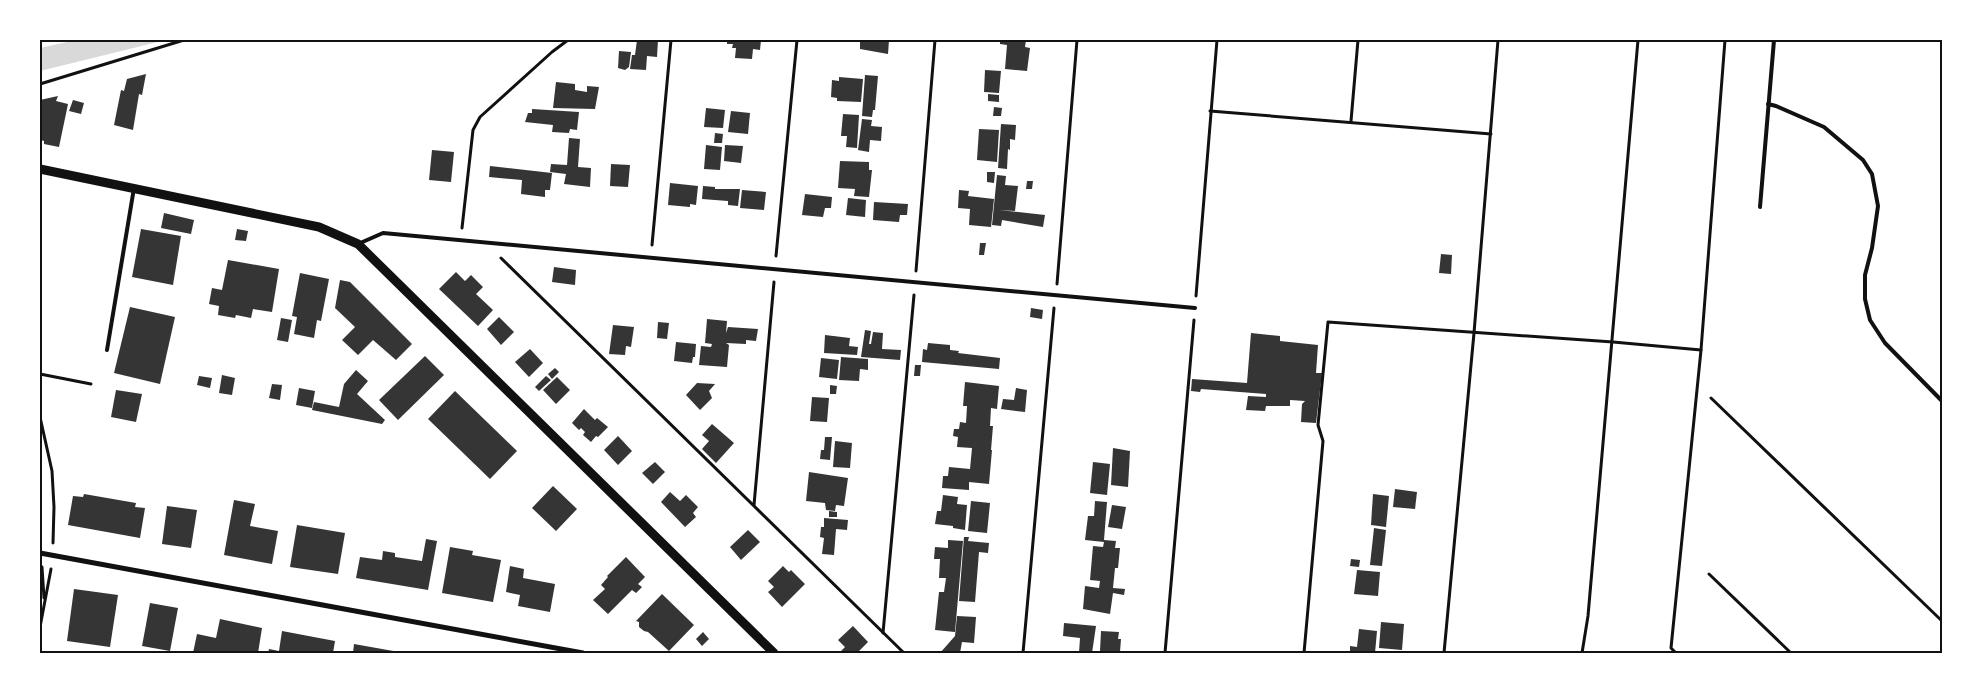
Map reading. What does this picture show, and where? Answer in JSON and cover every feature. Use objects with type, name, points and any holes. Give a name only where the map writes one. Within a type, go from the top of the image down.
[{"type":"street","points":[[40,169],[319,227],[358,244],[774,653]]},
{"type":"street","points":[[40,553],[583,653]]},
{"type":"lane","points":[[1760,207],[1774,40]]},
{"type":"lane","points":[[1768,104],[1824,127],[1863,160],[1872,174],[1878,206],[1866,275],[1865,299],[1870,320],[1886,343],[1942,401]]},
{"type":"lane","points":[[106,350],[134,188]]},
{"type":"lane","points":[[358,244],[383,234],[1195,308]]},
{"type":"path","points":[[40,84],[184,40]]},
{"type":"path","points":[[460,240],[473,130],[480,117],[552,52],[568,40]]},
{"type":"path","points":[[650,258],[671,40]]},
{"type":"path","points":[[883,632],[935,40]]},
{"type":"path","points":[[1023,653],[1077,40]]},
{"type":"path","points":[[1165,653],[1217,40]]},
{"type":"path","points":[[1351,121],[1358,40]]},
{"type":"path","points":[[1444,653],[1474,333],[1498,40]]},
{"type":"path","points":[[1582,653],[1588,616],[1638,40]]},
{"type":"path","points":[[1676,653],[1671,648],[1701,350],[1726,40]]},
{"type":"path","points":[[1210,111],[1351,121],[1490,134]]},
{"type":"path","points":[[486,243],[904,653]]},
{"type":"path","points":[[1304,653],[1323,441],[1318,425],[1328,322],[1701,350]]},
{"type":"path","points":[[40,374],[91,384]]},
{"type":"path","points":[[1711,398],[1942,620]]},
{"type":"path","points":[[40,417],[52,471],[54,507],[53,546]]},
{"type":"path","points":[[40,627],[52,566]]},
{"type":"path","points":[[42,567],[44,604]]},
{"type":"path","points":[[1709,574],[1791,653]]},
{"type":"shaded area","points":[[76,40],[166,40],[40,71],[40,48]]},
{"type":"building","points":[[637,40],[658,40],[657,57],[647,56],[646,70],[630,69],[632,55],[635,55]]},
{"type":"building","points":[[727,40],[761,40],[760,50],[753,49],[752,59],[735,58],[736,48],[732,48],[733,44],[727,44]]},
{"type":"building","points":[[860,40],[889,40],[888,54],[860,49]]},
{"type":"building","points":[[1000,40],[1026,40],[1025,47],[1030,48],[1027,71],[1005,69],[1007,45],[1000,44]]},
{"type":"building","points":[[619,51],[631,52],[629,67],[625,70],[618,68]]},
{"type":"building","points":[[985,70],[1001,71],[999,93],[984,92]]},
{"type":"building","points":[[146,74],[142,95],[139,94],[133,130],[114,125],[121,90],[124,91],[127,79]]},
{"type":"building","points":[[865,75],[878,76],[875,110],[873,110],[872,117],[862,116]]},
{"type":"building","points":[[839,77],[863,79],[861,102],[837,101],[837,98],[831,97],[832,80],[839,81]]},
{"type":"building","points":[[556,82],[575,84],[575,90],[587,92],[587,86],[599,87],[595,109],[553,108]]},
{"type":"building","points":[[988,94],[999,95],[999,102],[988,101]]},
{"type":"building","points":[[58,96],[56,101],[68,104],[59,147],[44,144],[44,141],[40,140],[40,100]]},
{"type":"building","points":[[73,100],[84,103],[81,114],[69,111]]},
{"type":"building","points":[[994,107],[1002,108],[1001,116],[993,116]]},
{"type":"building","points":[[706,108],[725,110],[723,128],[704,127]]},
{"type":"building","points":[[532,109],[579,112],[577,130],[570,129],[569,133],[552,132],[553,125],[525,122],[528,113],[532,113]]},
{"type":"building","points":[[731,111],[750,113],[748,134],[728,132]]},
{"type":"building","points":[[843,114],[859,115],[857,148],[846,147],[847,136],[841,136]]},
{"type":"building","points":[[862,119],[872,120],[871,126],[882,127],[881,141],[870,140],[869,152],[858,150]]},
{"type":"building","points":[[1001,124],[1016,125],[1015,140],[1010,139],[1007,169],[998,168]]},
{"type":"building","points":[[979,129],[999,130],[997,162],[977,160]]},
{"type":"building","points":[[715,133],[723,134],[722,143],[714,143]]},
{"type":"building","points":[[569,138],[580,139],[578,167],[591,168],[590,187],[564,184],[566,174],[550,172],[551,164],[567,165]]},
{"type":"building","points":[[706,145],[722,147],[720,170],[704,169]]},
{"type":"building","points":[[725,145],[743,146],[741,163],[724,161]]},
{"type":"building","points":[[432,150],[454,152],[451,182],[429,180]]},
{"type":"building","points":[[840,161],[869,162],[869,170],[872,170],[869,197],[854,196],[855,189],[838,188]]},
{"type":"building","points":[[611,164],[630,165],[628,187],[610,186]]},
{"type":"building","points":[[490,166],[552,173],[550,190],[545,190],[545,197],[521,194],[522,180],[489,177]]},
{"type":"building","points":[[987,172],[995,172],[994,183],[987,182]]},
{"type":"building","points":[[997,175],[1006,176],[1005,185],[1018,186],[1015,211],[999,210],[1045,215],[1043,227],[1002,220],[1001,226],[992,225]]},
{"type":"building","points":[[1027,181],[1033,181],[1032,189],[1026,189]]},
{"type":"building","points":[[670,183],[698,186],[696,205],[690,204],[690,207],[668,205]]},
{"type":"building","points":[[703,186],[715,187],[715,189],[740,189],[738,206],[728,205],[728,201],[702,199]]},
{"type":"building","points":[[742,190],[766,192],[764,210],[740,208]]},
{"type":"building","points":[[959,190],[969,191],[968,196],[994,199],[991,227],[969,225],[970,209],[958,208]]},
{"type":"building","points":[[805,194],[832,197],[831,208],[825,208],[823,217],[802,215]]},
{"type":"building","points":[[848,198],[866,200],[865,217],[846,215]]},
{"type":"building","points":[[874,202],[908,204],[907,215],[900,215],[899,222],[873,220]]},
{"type":"building","points":[[164,213],[194,220],[191,234],[161,228]]},
{"type":"building","points":[[141,229],[181,236],[173,285],[132,277]]},
{"type":"building","points":[[237,229],[248,231],[246,241],[235,240]]},
{"type":"building","points":[[980,243],[986,243],[984,255],[979,255]]},
{"type":"building","points":[[1441,254],[1452,255],[1451,274],[1439,273]]},
{"type":"building","points":[[228,260],[279,269],[272,312],[253,309],[251,318],[236,315],[235,318],[218,315],[219,306],[209,304],[212,288],[222,290]]},
{"type":"building","points":[[554,267],[576,270],[575,285],[552,282]]},
{"type":"building","points":[[456,272],[465,281],[471,275],[483,287],[476,294],[493,310],[478,326],[439,289]]},
{"type":"building","points":[[300,273],[329,279],[321,321],[317,320],[314,338],[294,334],[297,317],[292,316]]},
{"type":"building","points":[[340,280],[350,282],[412,344],[396,360],[373,340],[358,355],[342,340],[355,327],[335,308]]},
{"type":"building","points":[[130,307],[175,317],[160,384],[114,373]]},
{"type":"building","points":[[1031,308],[1043,310],[1042,319],[1030,317]]},
{"type":"building","points":[[499,317],[514,332],[501,345],[487,329]]},
{"type":"building","points":[[281,318],[292,320],[288,342],[277,340]]},
{"type":"building","points":[[707,319],[727,321],[726,333],[728,327],[758,329],[756,341],[746,340],[746,344],[726,343],[729,345],[727,367],[699,365],[701,346],[711,347],[712,344],[705,343]]},
{"type":"building","points":[[658,322],[669,323],[667,339],[657,338]]},
{"type":"building","points":[[613,325],[634,327],[631,347],[626,346],[625,355],[609,354]]},
{"type":"building","points":[[865,330],[871,331],[869,344],[871,344],[873,332],[883,333],[882,349],[901,350],[900,360],[861,357]]},
{"type":"building","points":[[1251,333],[1280,336],[1280,341],[1318,345],[1316,373],[1322,373],[1316,423],[1301,422],[1302,404],[1305,401],[1290,400],[1290,406],[1266,406],[1265,411],[1246,410],[1248,396],[1266,397],[1266,394],[1201,389],[1200,392],[1191,391],[1192,379],[1247,383]]},
{"type":"building","points":[[825,335],[850,338],[849,346],[858,347],[857,355],[824,353]]},
{"type":"building","points":[[676,342],[696,344],[695,357],[693,357],[692,363],[674,361]]},
{"type":"building","points":[[928,343],[950,345],[950,350],[959,351],[958,353],[1000,358],[999,369],[922,362],[923,349],[927,350]]},
{"type":"building","points":[[530,349],[543,363],[529,377],[515,362]]},
{"type":"building","points":[[425,356],[444,375],[398,420],[379,400]]},
{"type":"building","points":[[841,357],[868,359],[868,370],[860,369],[859,381],[839,380]]},
{"type":"building","points":[[821,358],[839,360],[837,379],[819,377]]},
{"type":"building","points":[[915,365],[921,365],[920,376],[914,376]]},
{"type":"building","points":[[555,368],[559,372],[552,379],[548,374]]},
{"type":"building","points":[[356,370],[368,381],[357,394],[385,420],[382,424],[312,410],[314,402],[339,407],[344,384]]},
{"type":"building","points":[[222,375],[235,378],[232,395],[219,393]]},
{"type":"building","points":[[199,376],[212,378],[210,388],[197,385]]},
{"type":"building","points":[[546,376],[551,380],[539,391],[535,387]]},
{"type":"building","points":[[557,377],[570,390],[556,404],[543,390]]},
{"type":"building","points":[[965,382],[999,386],[997,409],[991,408],[990,426],[993,426],[989,484],[969,482],[969,490],[942,488],[943,476],[948,476],[949,467],[970,469],[972,448],[957,447],[958,437],[953,436],[954,429],[959,429],[960,422],[966,423],[967,406],[963,406]]},
{"type":"building","points":[[697,383],[715,384],[709,391],[712,398],[700,410],[686,395]]},
{"type":"building","points":[[272,384],[282,385],[280,400],[269,398]]},
{"type":"building","points":[[830,385],[837,386],[836,394],[830,394]]},
{"type":"building","points":[[299,388],[315,391],[312,408],[296,405]]},
{"type":"building","points":[[1016,388],[1027,390],[1025,412],[1001,409],[1003,399],[1014,400]]},
{"type":"building","points":[[116,390],[142,394],[136,422],[111,417]]},
{"type":"building","points":[[455,391],[517,451],[490,479],[428,419]]},
{"type":"building","points":[[812,397],[829,398],[827,422],[810,421]]},
{"type":"building","points":[[584,409],[595,420],[597,418],[608,427],[591,442],[583,435],[585,432],[581,428],[579,430],[572,423]]},
{"type":"building","points":[[712,424],[734,443],[716,463],[702,449],[709,441],[702,435]]},
{"type":"building","points":[[618,436],[632,451],[618,465],[604,450]]},
{"type":"building","points":[[825,437],[832,437],[830,460],[820,459],[821,450],[824,450]]},
{"type":"building","points":[[835,441],[852,443],[850,468],[833,467]]},
{"type":"building","points":[[1113,448],[1130,451],[1128,487],[1111,485]]},
{"type":"building","points":[[655,462],[665,472],[653,484],[642,473]]},
{"type":"building","points":[[1093,462],[1110,464],[1107,495],[1090,493]]},
{"type":"building","points":[[809,472],[848,478],[844,506],[836,505],[835,511],[826,510],[825,503],[806,501]]},
{"type":"building","points":[[553,486],[577,509],[556,531],[532,508]]},
{"type":"building","points":[[1395,489],[1417,492],[1415,509],[1393,507]]},
{"type":"building","points":[[670,492],[680,501],[686,495],[698,507],[693,513],[696,517],[685,527],[661,502]]},
{"type":"building","points":[[84,494],[136,503],[135,507],[145,508],[140,538],[68,525],[73,496],[83,497]]},
{"type":"building","points":[[1373,494],[1389,496],[1386,527],[1371,525]]},
{"type":"building","points":[[943,495],[958,497],[957,504],[967,505],[965,530],[953,528],[953,526],[935,524],[937,511],[941,511]]},
{"type":"building","points":[[234,500],[255,504],[250,526],[278,531],[272,564],[224,555]]},
{"type":"building","points":[[971,501],[990,503],[987,533],[968,531]]},
{"type":"building","points":[[1095,501],[1107,502],[1104,540],[1116,541],[1115,548],[1120,548],[1113,588],[1125,589],[1124,595],[1113,593],[1110,614],[1083,609],[1085,586],[1099,588],[1100,581],[1090,580],[1093,546],[1103,547],[1104,542],[1085,540],[1088,516],[1094,516]]},
{"type":"building","points":[[1112,505],[1126,507],[1122,529],[1108,527]]},
{"type":"building","points":[[167,506],[197,510],[191,548],[162,544]]},
{"type":"building","points":[[829,511],[837,512],[837,517],[829,517]]},
{"type":"building","points":[[824,518],[848,520],[847,530],[836,529],[834,555],[822,554],[824,538],[820,537],[821,527],[824,527]]},
{"type":"building","points":[[297,525],[345,533],[338,574],[290,567]]},
{"type":"building","points":[[1374,528],[1386,530],[1382,566],[1370,565]]},
{"type":"building","points":[[748,530],[760,542],[741,560],[730,547]]},
{"type":"building","points":[[964,537],[969,537],[968,541],[989,543],[988,553],[979,552],[975,602],[959,601]]},
{"type":"building","points":[[426,539],[437,541],[428,590],[356,578],[360,557],[382,560],[383,551],[395,553],[395,557],[422,561]]},
{"type":"building","points":[[948,540],[963,541],[955,632],[935,630],[939,592],[944,592],[946,578],[939,578],[940,559],[934,559],[935,547],[948,548]]},
{"type":"building","points":[[450,547],[473,551],[472,555],[501,560],[493,602],[442,593]]},
{"type":"building","points":[[626,557],[645,577],[638,584],[642,587],[636,593],[632,590],[608,614],[593,600],[605,589],[601,585],[607,576]]},
{"type":"building","points":[[1351,559],[1360,560],[1359,567],[1350,566]]},
{"type":"building","points":[[510,566],[524,569],[523,578],[555,584],[550,612],[518,606],[520,595],[506,592]]},
{"type":"building","points":[[783,566],[789,572],[791,570],[805,584],[782,607],[768,592],[774,587],[768,581]]},
{"type":"building","points":[[1357,570],[1380,572],[1378,596],[1354,594]]},
{"type":"building","points":[[74,589],[118,595],[110,647],[67,641]]},
{"type":"building","points":[[662,594],[694,625],[669,651],[648,632],[639,627],[639,622],[636,621]]},
{"type":"building","points":[[150,603],[178,608],[170,651],[142,646]]},
{"type":"building","points":[[957,616],[976,617],[974,643],[962,642],[960,653],[940,653],[955,636]]},
{"type":"building","points":[[220,619],[262,628],[258,653],[193,653],[197,634],[216,638]]},
{"type":"building","points":[[1381,622],[1404,624],[1402,650],[1379,648]]},
{"type":"building","points":[[1064,623],[1096,626],[1092,653],[1079,653],[1080,638],[1063,636]]},
{"type":"building","points":[[853,626],[868,642],[857,653],[839,653],[845,647],[838,640]]},
{"type":"building","points":[[1359,629],[1377,631],[1375,653],[1350,651],[1350,646],[1357,647]]},
{"type":"building","points":[[282,631],[335,641],[333,653],[268,653],[269,649],[279,651]]},
{"type":"building","points":[[1101,631],[1119,632],[1118,639],[1121,639],[1120,652],[1096,653],[1096,651],[1100,651]]},
{"type":"building","points":[[703,632],[709,639],[702,646],[696,639]]},
{"type":"building","points":[[354,644],[399,652],[399,653],[353,653]]}]
